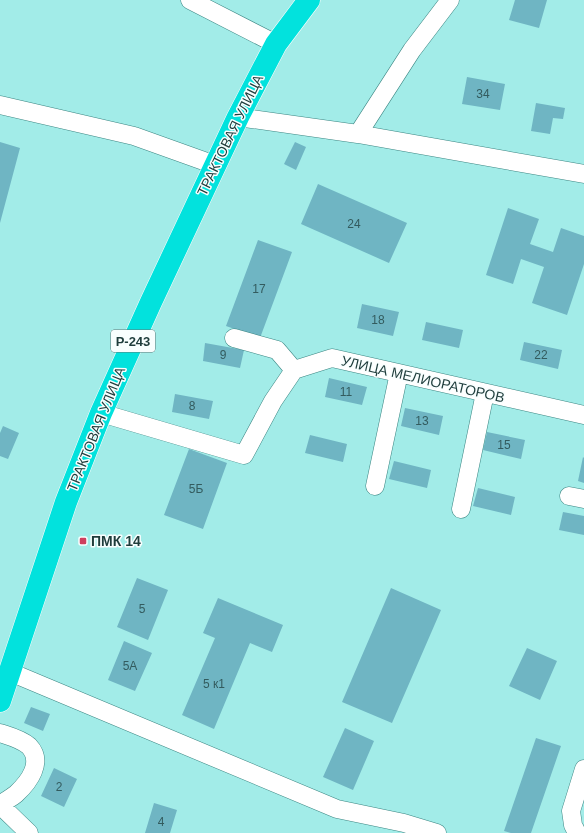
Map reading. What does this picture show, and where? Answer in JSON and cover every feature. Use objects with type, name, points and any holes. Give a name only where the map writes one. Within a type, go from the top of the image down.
[{"type":"highway","name":"ТРАКТОВАЯ УЛИЦА","points":[[0,702],[66,502],[101,413],[238,116],[276,44],[309,0]]},
{"type":"street","points":[[190,0],[276,44]]},
{"type":"street","points":[[358,134],[412,50],[450,0]]},
{"type":"street","points":[[0,105],[134,136],[215,166]]},
{"type":"street","points":[[238,116],[358,134],[584,174]]},
{"type":"street","points":[[101,413],[244,456],[273,401],[294,370],[277,350],[234,338]]},
{"type":"street","name":"УЛИЦА МЕЛИОРАТОРОВ","points":[[294,370],[332,358],[584,415]]},
{"type":"street","points":[[375,486],[399,373]]},
{"type":"street","points":[[461,509],[485,393]]},
{"type":"street","points":[[10,672],[338,809],[404,823],[437,833]]},
{"type":"street","points":[[0,732],[20,740],[28,746],[35,755],[36,765],[29,780],[16,795],[0,805],[29,833]]},
{"type":"street","points":[[577,833],[573,825],[571,811],[584,769]]},
{"type":"building","points":[[515,0],[547,0],[539,28],[509,20]]},
{"type":"building","points":[[467,77],[505,84],[500,110],[462,104]]},
{"type":"building","points":[[536,103],[565,108],[563,119],[553,118],[550,134],[531,131]]},
{"type":"building","points":[[0,142],[20,148],[0,223]]},
{"type":"building","points":[[295,142],[306,147],[296,170],[284,164]]},
{"type":"building","points":[[318,184],[407,223],[389,263],[301,224]]},
{"type":"building","points":[[508,208],[539,219],[530,244],[553,252],[561,228],[584,236],[584,264],[567,315],[532,303],[544,267],[521,259],[513,284],[486,275]]},
{"type":"building","points":[[258,240],[292,252],[260,338],[226,326]]},
{"type":"building","points":[[362,304],[399,312],[393,336],[357,328]]},
{"type":"building","points":[[426,322],[463,330],[459,348],[422,340]]},
{"type":"building","points":[[524,342],[562,350],[558,369],[520,360]]},
{"type":"building","points":[[205,343],[244,350],[240,368],[203,361]]},
{"type":"building","points":[[329,378],[367,387],[362,405],[325,397]]},
{"type":"building","points":[[175,394],[213,401],[209,419],[172,412]]},
{"type":"building","points":[[405,408],[443,416],[439,435],[401,426]]},
{"type":"building","points":[[3,426],[19,433],[8,459],[0,456],[0,433]]},
{"type":"building","points":[[487,432],[525,440],[521,459],[483,450]]},
{"type":"building","points":[[310,435],[347,444],[343,462],[305,453]]},
{"type":"building","points":[[189,449],[227,463],[203,529],[164,515]]},
{"type":"building","points":[[583,457],[584,458],[584,483],[578,481]]},
{"type":"building","points":[[394,461],[431,470],[427,488],[389,479]]},
{"type":"building","points":[[478,488],[515,497],[511,515],[473,506]]},
{"type":"building","points":[[563,512],[584,516],[584,535],[559,530]]},
{"type":"building","points":[[137,578],[168,590],[148,640],[117,627]]},
{"type":"building","points":[[391,588],[441,610],[392,723],[342,702]]},
{"type":"building","points":[[218,598],[283,625],[272,652],[250,643],[214,729],[182,715],[215,638],[203,633]]},
{"type":"building","points":[[124,641],[152,653],[135,691],[108,680]]},
{"type":"building","points":[[527,648],[557,661],[540,700],[509,686]]},
{"type":"building","points":[[31,707],[50,714],[43,731],[24,723]]},
{"type":"building","points":[[345,728],[374,741],[353,790],[323,777]]},
{"type":"building","points":[[536,738],[561,746],[531,833],[511,833],[504,831]]},
{"type":"building","points":[[54,768],[77,779],[64,807],[41,796]]},
{"type":"building","points":[[154,803],[177,810],[170,833],[145,833]]},
{"type":"place","name":"ПМК 14","points":[[83,541]]}]
